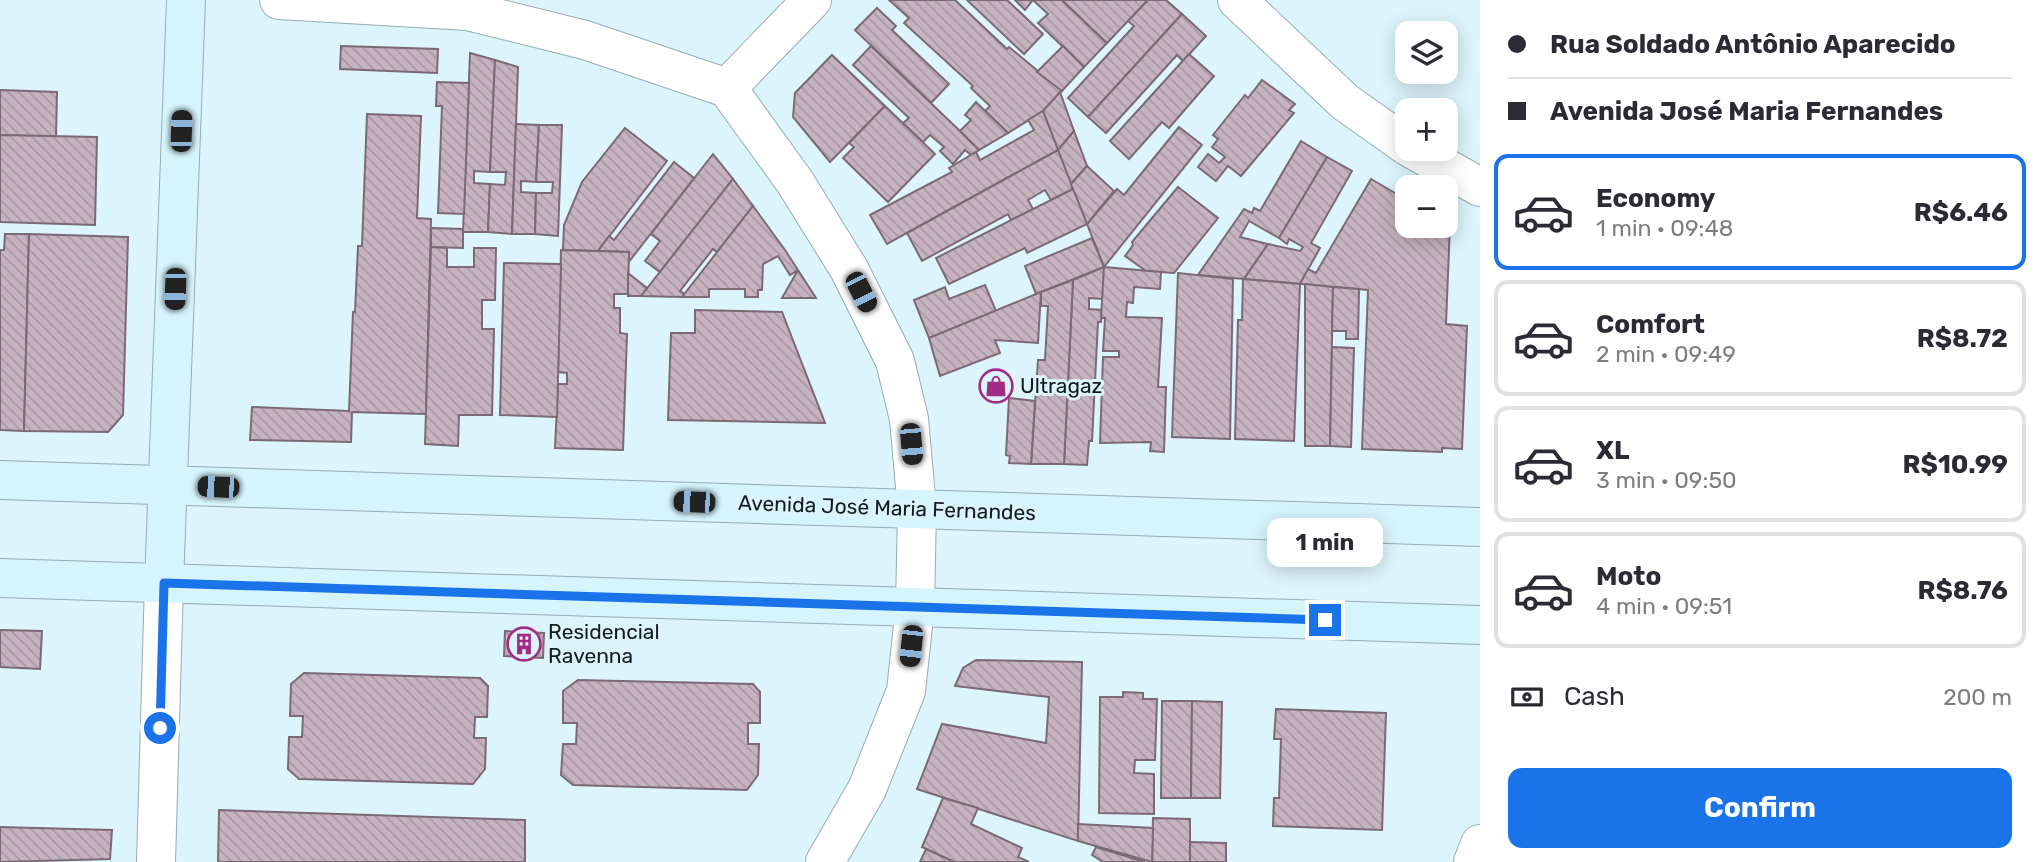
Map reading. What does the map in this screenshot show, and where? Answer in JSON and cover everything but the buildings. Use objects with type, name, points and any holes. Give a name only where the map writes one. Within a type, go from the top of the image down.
[{"type":"main road","points":[[164,583],[186,0]]},
{"type":"main road","name":"Avenida José Maria Fernandes","points":[[0,480],[1480,527]]},
{"type":"main road","points":[[0,578],[1480,625]]},
{"type":"street","points":[[279,0],[468,11],[585,40],[727,88],[795,183],[849,269],[895,361],[909,419],[917,509],[915,607],[906,691],[867,789],[825,862]]},
{"type":"street","points":[[727,88],[812,0]]},
{"type":"street","points":[[1237,0],[1345,102],[1395,137]]},
{"type":"street","points":[[1433,161],[1480,187]]},
{"type":"street","points":[[156,862],[164,583]]},
{"type":"street","points":[[1473,862],[1480,844]]},
{"type":"place","name":"Ultragaz","points":[[996,386]]},
{"type":"place","name":"Residencial Ravenna","points":[[524,644]]},
{"type":"route","points":[[160,728],[164,583],[1325,620]]}]
